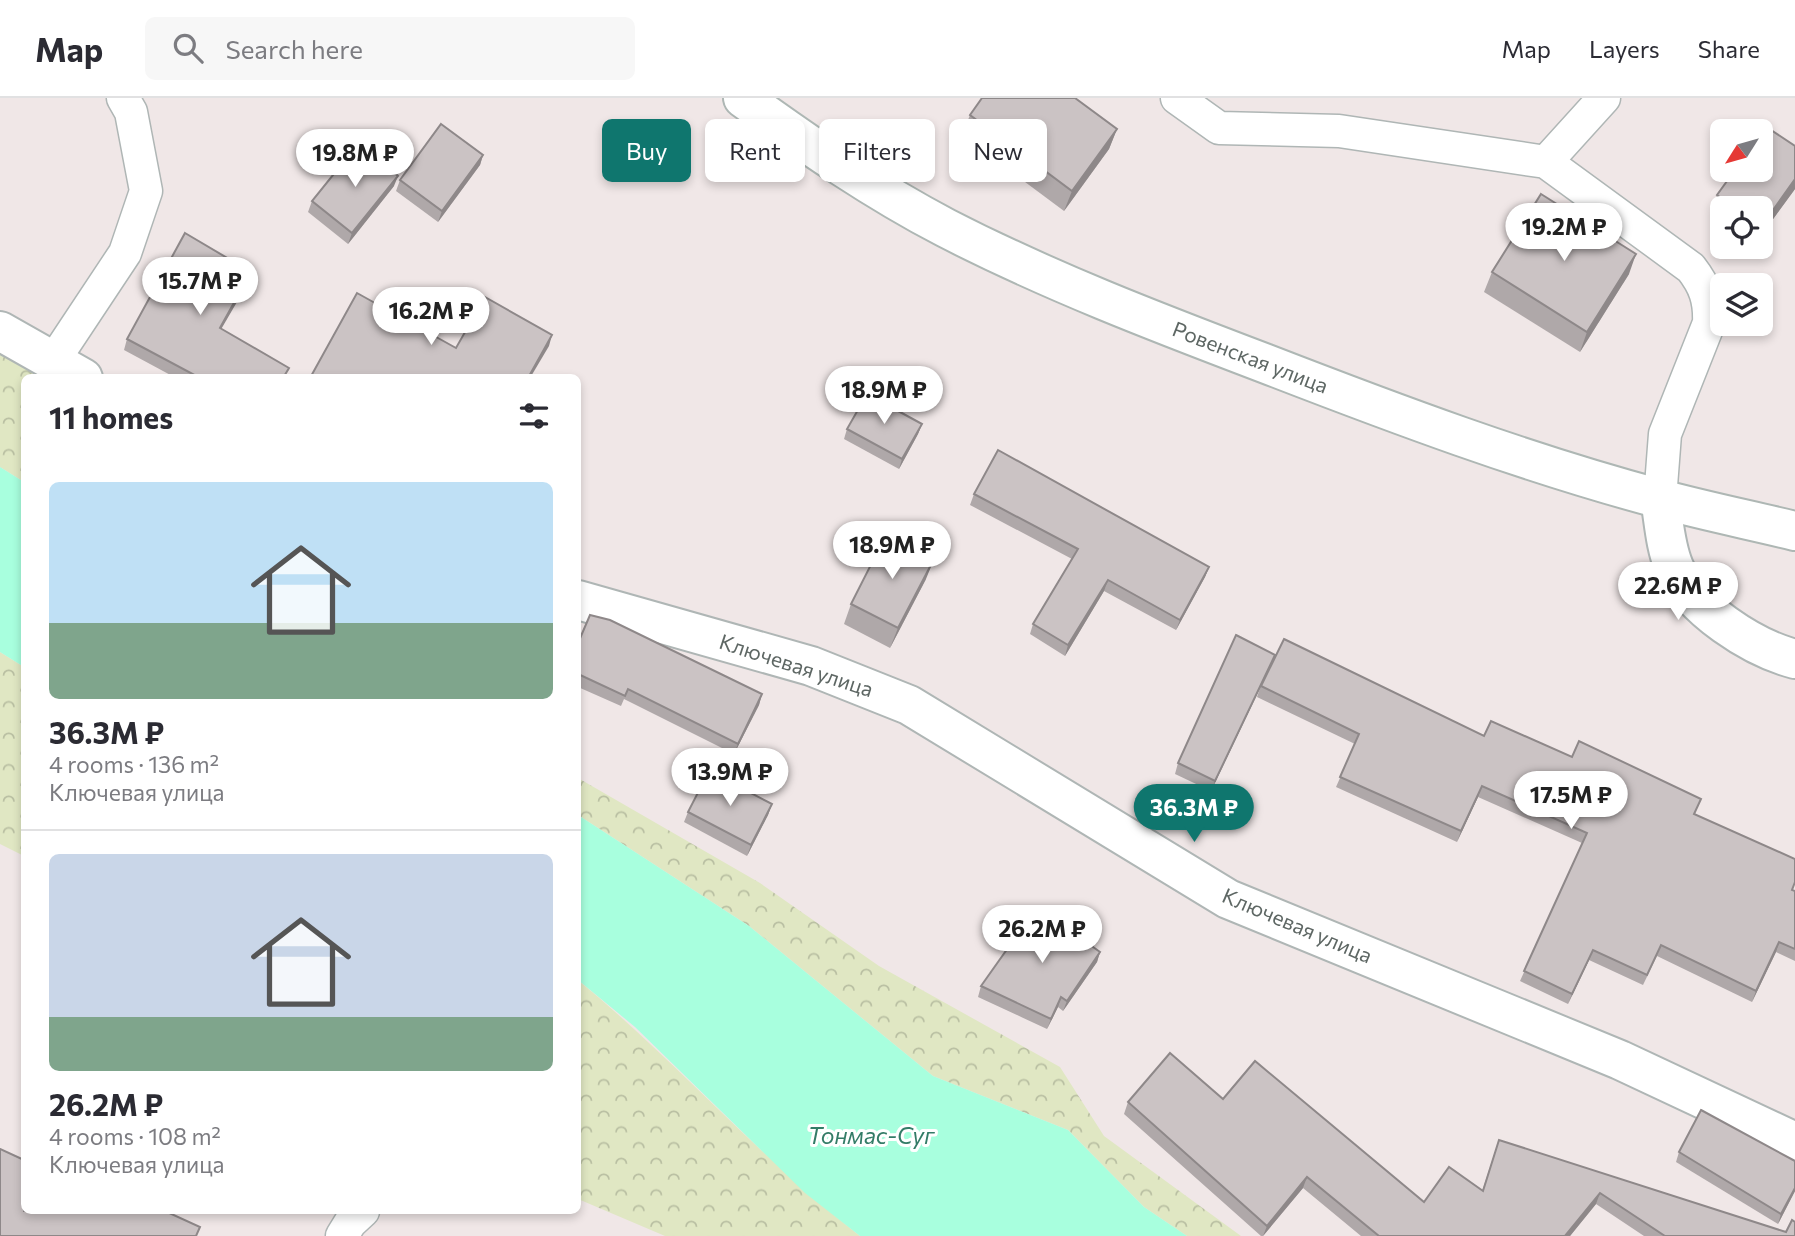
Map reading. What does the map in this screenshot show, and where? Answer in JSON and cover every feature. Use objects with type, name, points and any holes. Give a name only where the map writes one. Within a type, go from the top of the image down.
[{"type":"street","name":"Ровенская улица","points":[[743,98],[825,158],[943,227],[1029,269],[1363,402],[1660,499],[1795,531]]},
{"type":"street","points":[[0,331],[68,371]]},
{"type":"street","points":[[1660,499],[1668,551],[1674,570],[1685,585],[1721,622],[1752,642],[1795,659]]},
{"type":"street","name":"Ключевая улица","points":[[581,601],[811,666],[909,705],[1228,899],[1620,1060],[1795,1142]]},
{"type":"lane","points":[[68,371],[125,253],[146,191],[131,112],[124,98]]},
{"type":"lane","points":[[1177,98],[1219,128],[1339,131],[1546,162],[1691,268],[1703,284],[1710,305],[1709,323],[1665,434],[1660,499]]},
{"type":"lane","points":[[1546,162],[1604,98]]},
{"type":"lane","points":[[342,1236],[360,1214]]},
{"type":"green space","points":[[0,352],[39,374],[21,374],[21,480],[0,467]]},
{"type":"green space","points":[[0,652],[21,665],[21,854],[0,844]]},
{"type":"green space","points":[[581,780],[760,883],[879,966],[1060,1067],[1104,1136],[1241,1236],[1187,1236],[1144,1207],[1068,1130],[933,1076],[749,926],[581,817]]},
{"type":"green space","points":[[581,983],[787,1174],[860,1236],[665,1236],[581,1200]]},
{"type":"water","points":[[0,467],[21,480],[21,665],[0,652]]},
{"type":"water","name":"Тонмас-Суг","points":[[581,817],[749,926],[933,1076],[1068,1130],[1144,1207],[1187,1236],[860,1236],[805,1193],[635,1027],[581,982]]},
{"type":"building","points":[[982,98],[1075,98],[1117,129],[1072,191],[1047,172],[1047,119],[975,119],[970,115]]},
{"type":"building","points":[[441,124],[483,155],[442,211],[400,180]]},
{"type":"building","points":[[1773,131],[1795,146],[1795,179],[1773,210],[1773,196],[1717,195],[1726,182],[1773,182]]},
{"type":"building","points":[[358,144],[398,176],[352,233],[312,201]]},
{"type":"building","points":[[1541,194],[1636,254],[1587,332],[1492,272]]},
{"type":"building","points":[[185,233],[251,272],[220,328],[289,368],[285,374],[193,374],[127,339]]},
{"type":"building","points":[[357,293],[456,348],[485,297],[552,335],[530,374],[312,374]]},
{"type":"building","points":[[867,394],[922,424],[902,459],[847,429]]},
{"type":"building","points":[[998,450],[1209,567],[1180,620],[1108,580],[1068,645],[1033,624],[1078,549],[974,494]]},
{"type":"building","points":[[886,535],[934,559],[898,628],[851,604]]},
{"type":"building","points":[[590,615],[610,620],[762,694],[738,744],[628,689],[625,696],[581,675],[581,636]]},
{"type":"building","points":[[1236,635],[1275,655],[1215,781],[1178,763]]},
{"type":"building","points":[[1284,639],[1484,736],[1491,721],[1572,757],[1579,741],[1701,799],[1694,814],[1795,859],[1795,882],[1792,890],[1795,891],[1795,949],[1779,942],[1756,991],[1661,945],[1647,975],[1593,950],[1572,994],[1524,971],[1587,833],[1482,786],[1461,831],[1340,777],[1359,734],[1261,686]]},
{"type":"building","points":[[709,771],[772,804],[751,845],[688,812]]},
{"type":"building","points":[[1037,907],[1100,952],[1067,1001],[1061,997],[1051,1019],[981,986]]},
{"type":"building","points":[[1170,1053],[1223,1099],[1255,1061],[1424,1202],[1449,1167],[1483,1191],[1499,1140],[1786,1232],[1792,1220],[1795,1222],[1795,1236],[1665,1236],[1600,1193],[1565,1236],[1379,1236],[1307,1177],[1267,1226],[1128,1102]]},
{"type":"building","points":[[1701,1110],[1795,1161],[1795,1188],[1781,1214],[1679,1152]]},
{"type":"building","points":[[0,1149],[21,1159],[21,1214],[172,1214],[200,1227],[196,1236],[0,1236]]}]
